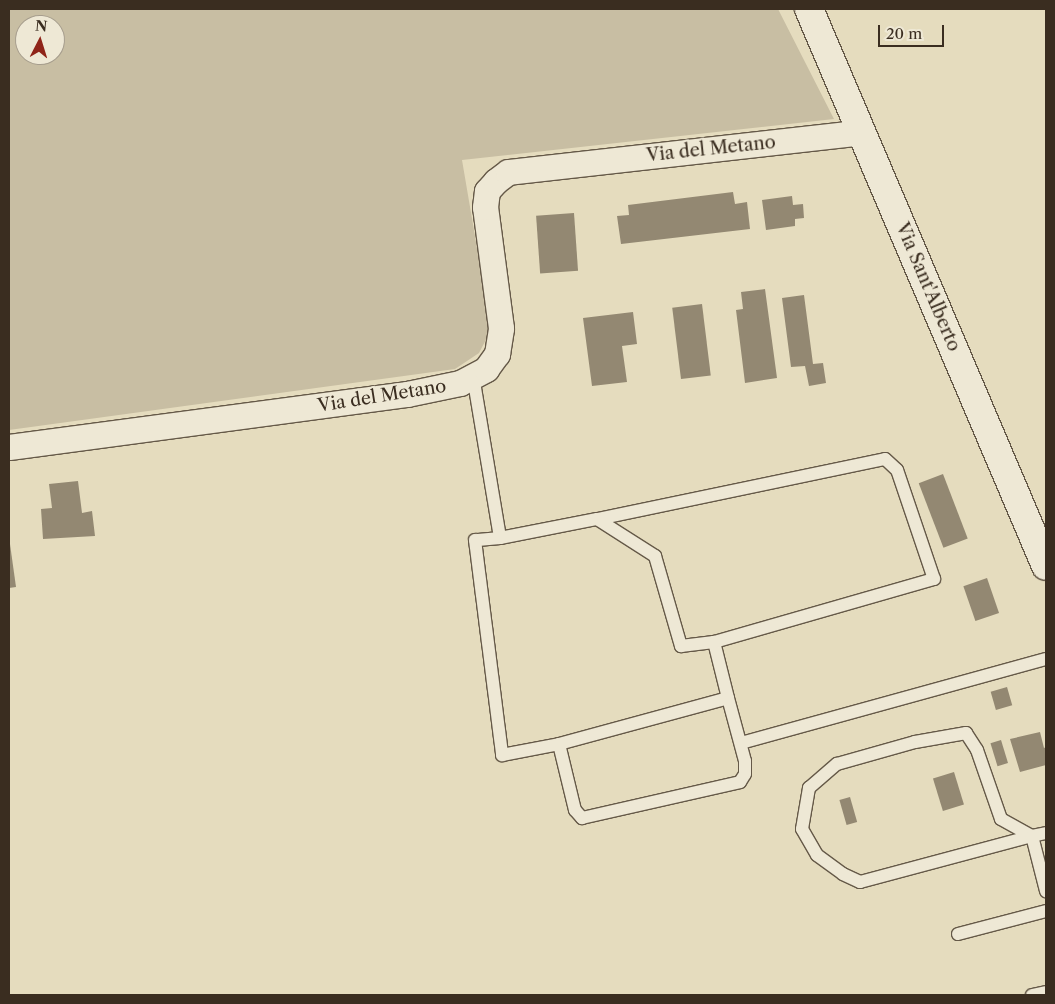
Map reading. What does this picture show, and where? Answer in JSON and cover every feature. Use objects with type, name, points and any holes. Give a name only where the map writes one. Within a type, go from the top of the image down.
[{"type":"main road","name":"Via Sant'Alberto","points":[[809,9],[1046,566]]},
{"type":"street","name":"Via del Metano","points":[[9,447],[407,394],[441,389],[460,383],[486,369],[497,354],[501,328],[485,207],[487,191],[496,180],[508,172],[862,132]]},
{"type":"lane","points":[[474,376],[500,538]]},
{"type":"lane","points":[[597,519],[655,556],[681,646],[714,642],[934,579],[897,470],[885,459],[597,519],[500,538],[475,540],[502,755],[559,744],[728,698]]},
{"type":"lane","points":[[559,744],[575,810],[582,818],[740,782],[745,774],[745,760],[714,642]]},
{"type":"lane","points":[[740,743],[1046,658]]},
{"type":"lane","points":[[1046,833],[1032,836],[860,882],[843,874],[817,855],[802,829],[809,788],[837,764],[915,742],[966,733],[977,750],[1001,819],[1032,836],[1046,890]]},
{"type":"lane","points":[[958,934],[1046,911]]},
{"type":"lane","points":[[1032,995],[1046,992]]},
{"type":"shaded area","points":[[9,9],[778,9],[834,119],[462,160],[491,330],[479,353],[455,369],[9,430]]},
{"type":"building","points":[[733,192],[735,204],[747,202],[750,229],[621,244],[617,216],[629,215],[628,205]]},
{"type":"building","points":[[792,196],[793,205],[803,204],[804,218],[795,219],[795,226],[766,230],[762,200]]},
{"type":"building","points":[[574,213],[578,271],[540,274],[536,216]]},
{"type":"building","points":[[765,289],[777,378],[745,383],[736,310],[743,309],[741,292]]},
{"type":"building","points":[[804,295],[813,364],[823,363],[826,383],[809,386],[805,366],[791,367],[782,298]]},
{"type":"building","points":[[702,304],[711,375],[681,379],[672,308]]},
{"type":"building","points":[[633,312],[637,344],[622,346],[627,382],[592,386],[583,318]]},
{"type":"building","points":[[943,474],[968,538],[943,548],[919,483]]},
{"type":"building","points":[[78,481],[82,513],[92,511],[95,536],[43,539],[41,509],[52,508],[49,484]]},
{"type":"building","points":[[9,537],[16,587],[9,588]]},
{"type":"building","points":[[987,578],[999,613],[975,621],[963,586]]},
{"type":"building","points":[[1007,687],[1012,705],[996,710],[991,692]]},
{"type":"building","points":[[1040,732],[1044,748],[1046,747],[1046,765],[1020,772],[1010,739]]},
{"type":"building","points":[[1001,740],[1008,763],[997,766],[990,743]]},
{"type":"building","points":[[954,772],[964,805],[943,811],[933,778]]},
{"type":"building","points":[[850,797],[857,822],[847,825],[839,800]]}]
